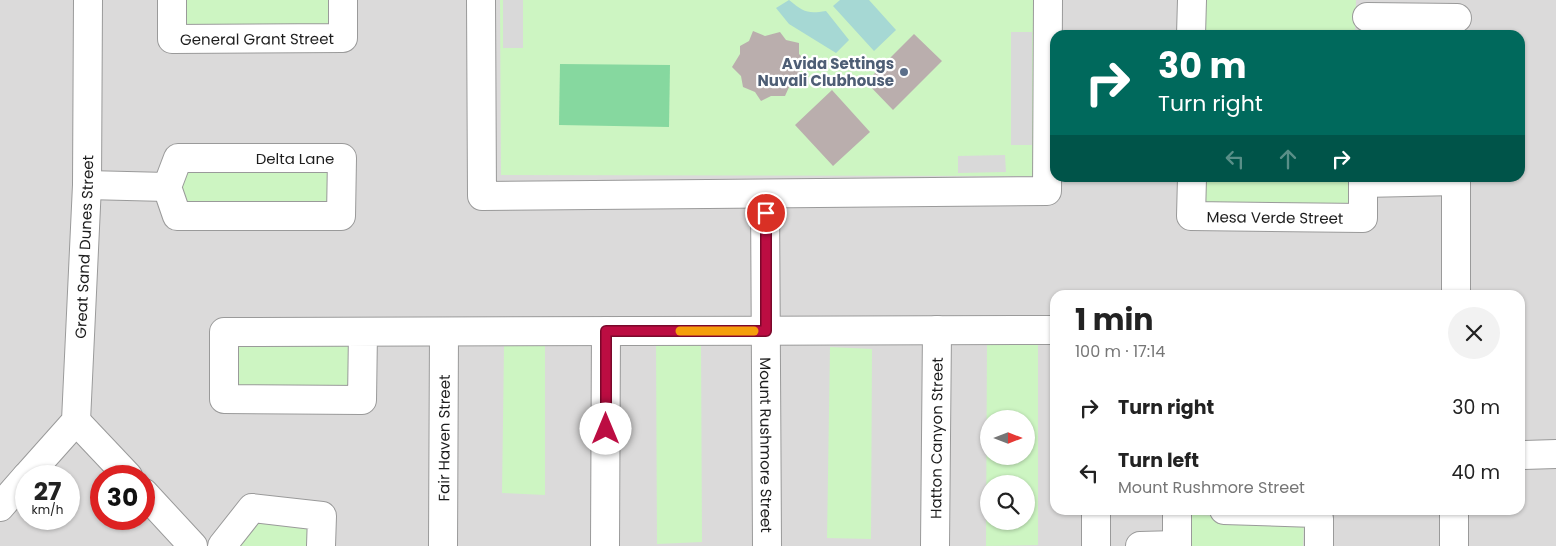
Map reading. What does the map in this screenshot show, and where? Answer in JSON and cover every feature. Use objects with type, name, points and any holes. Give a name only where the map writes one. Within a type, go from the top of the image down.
[{"type":"street","name":"Great Sand Dunes Street","points":[[76,421],[87,185],[88,0]]},
{"type":"street","name":"General Grant Street","points":[[172,0],[172,39],[343,38],[343,0]]},
{"type":"street","points":[[481,0],[482,196],[1047,191],[1048,0]]},
{"type":"street","points":[[1191,30],[1192,0]]},
{"type":"street","points":[[1367,17],[1457,18]]},
{"type":"street","name":"Delta Lane","points":[[178,158],[342,158],[341,216],[177,216],[167,188],[178,158]]},
{"type":"street","name":"Mesa Verde Street","points":[[1192,182],[1191,216],[1363,218],[1363,182]]},
{"type":"street","points":[[1456,182],[1456,290]]},
{"type":"street","points":[[87,185],[167,188]]},
{"type":"street","name":"Mount Rushmore Street","points":[[765,194],[767,546]]},
{"type":"street","name":"Hatton Canyon Street","points":[[936,546],[937,330]]},
{"type":"street","points":[[363,332],[362,400],[224,399],[224,332],[1050,330]]},
{"type":"street","points":[[605,546],[606,331]]},
{"type":"street","name":"Fair Haven Street","points":[[443,546],[444,332]]},
{"type":"street","points":[[38,465],[76,421],[118,465]]},
{"type":"street","points":[[1525,455],[1556,454]]},
{"type":"street","points":[[0,507],[15,490]]},
{"type":"street","points":[[155,506],[193,546]]},
{"type":"street","points":[[222,546],[252,508],[322,516],[321,546]]},
{"type":"street","points":[[1096,515],[1096,546]]},
{"type":"street","points":[[1140,546],[1177,546],[1178,515]]},
{"type":"street","points":[[1318,515],[1319,546]]},
{"type":"street","points":[[1454,515],[1454,546]]},
{"type":"shaded area","points":[[0,0],[1556,0],[1556,546],[0,546]]},
{"type":"shaded area","points":[[503,0],[523,0],[523,48],[503,48]]},
{"type":"shaded area","points":[[1011,32],[1032,32],[1032,145],[1011,145]]},
{"type":"shaded area","points":[[1005,155],[1006,172],[958,173],[958,156]]},
{"type":"green space","points":[[177,0],[339,0],[338,33],[176,32]]},
{"type":"green space","points":[[500,0],[1037,0],[1035,176],[501,175]]},
{"type":"green space","points":[[1204,0],[1356,0],[1355,30],[1203,30]]},
{"type":"green space","points":[[560,64],[670,65],[669,127],[559,125]]},
{"type":"green space","points":[[182,161],[335,164],[336,211],[183,212],[172,187]]},
{"type":"green space","points":[[1201,182],[1352,182],[1352,206],[1203,206]]},
{"type":"green space","points":[[235,339],[351,339],[351,393],[235,391]]},
{"type":"green space","points":[[987,340],[1038,344],[1038,545],[986,546],[986,530],[1035,530],[1035,475],[986,475],[986,465],[1035,465],[1035,410],[987,410]]},
{"type":"green space","points":[[656,344],[701,345],[702,542],[657,544]]},
{"type":"green space","points":[[504,346],[545,346],[545,495],[502,493]]},
{"type":"green space","points":[[830,347],[872,349],[871,539],[827,538]]},
{"type":"green space","points":[[1183,515],[1304,521],[1303,546],[1184,546]]},
{"type":"green space","points":[[255,517],[314,525],[312,546],[236,546]]},
{"type":"water","points":[[789,0],[806,11],[826,11],[849,40],[836,53],[789,24],[776,8]]},
{"type":"water","points":[[840,0],[869,0],[896,30],[874,51],[833,6]]},
{"type":"building","points":[[753,31],[765,36],[780,32],[786,40],[799,43],[799,54],[806,61],[800,68],[799,78],[790,85],[785,96],[771,96],[761,101],[755,92],[743,87],[741,76],[732,67],[740,54],[740,46],[749,41]]},
{"type":"building","name":"Avida Settings Nuvali Clubhouse","points":[[914,34],[942,61],[893,110],[866,82]]},
{"type":"building","points":[[832,90],[870,132],[833,166],[795,125]]},
{"type":"slow traffic","points":[[680,331],[754,331]]},
{"type":"place","name":"Avida Settings Nuvali Clubhouse","points":[[904,72]]},
{"type":"route","points":[[606,429],[606,331],[766,331],[766,213]]}]
